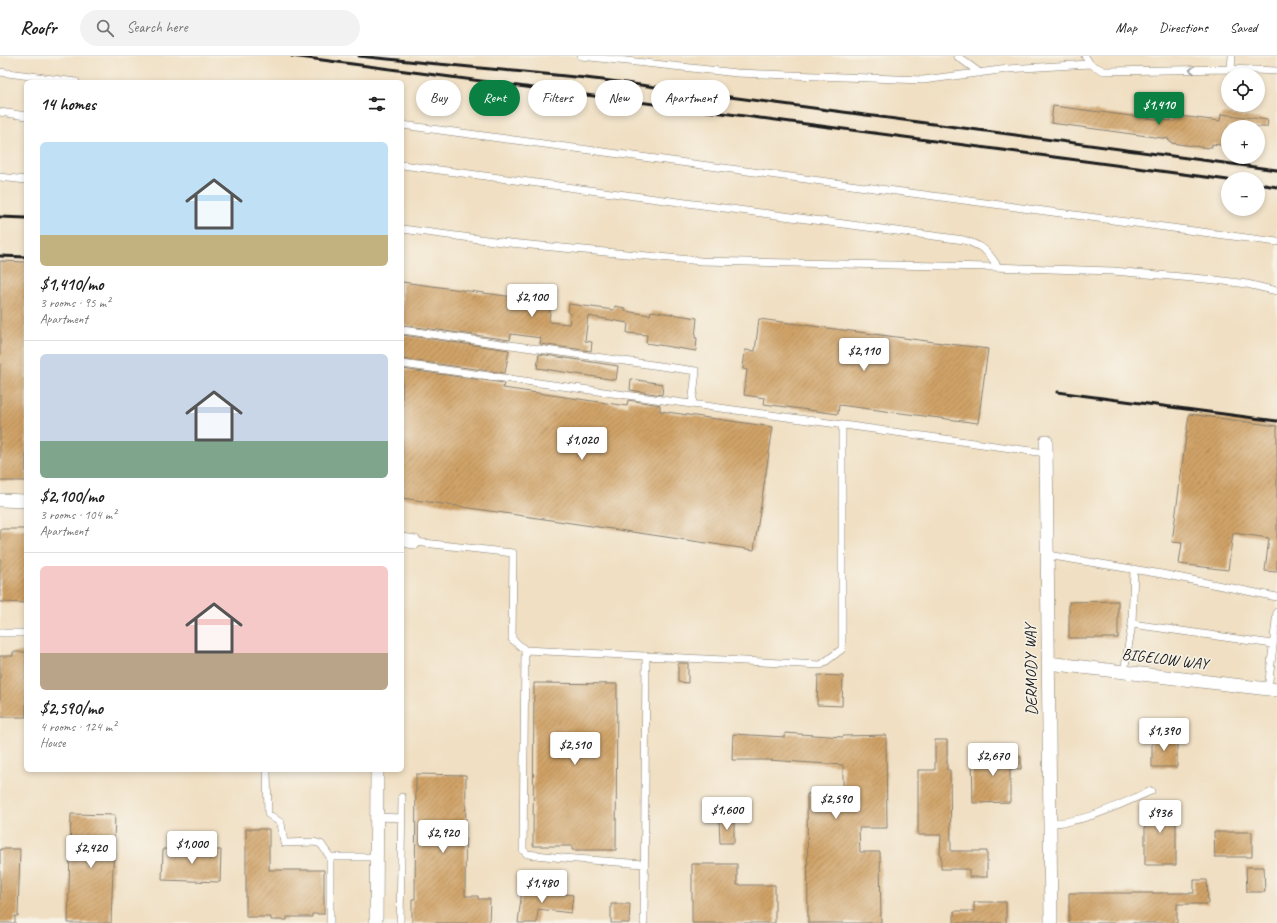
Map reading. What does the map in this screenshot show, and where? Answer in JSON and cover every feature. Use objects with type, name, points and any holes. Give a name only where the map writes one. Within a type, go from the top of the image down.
[{"type":"street","name":"DERMODY WAY","points":[[1046,447],[1051,923]]},
{"type":"street","points":[[0,500],[24,501]]},
{"type":"street","points":[[404,540],[415,542]]},
{"type":"street","name":"BIGELOW WAY","points":[[1048,663],[1272,689]]},
{"type":"street","points":[[376,923],[377,772]]},
{"type":"lane","points":[[581,56],[737,73],[923,80],[1008,69],[1090,64],[1104,71],[1221,69]]},
{"type":"lane","points":[[957,56],[980,73]]},
{"type":"lane","points":[[1085,56],[1090,64]]},
{"type":"lane","points":[[1231,68],[1232,56]]},
{"type":"lane","points":[[1265,70],[1277,71]]},
{"type":"lane","points":[[0,72],[61,80]]},
{"type":"lane","points":[[0,112],[24,116]]},
{"type":"lane","points":[[404,125],[1277,242]]},
{"type":"lane","points":[[404,166],[964,240],[982,246],[990,254],[998,267]]},
{"type":"lane","points":[[0,177],[24,180]]},
{"type":"lane","points":[[404,229],[541,246],[701,261],[998,267],[1113,271],[1247,284],[1277,291]]},
{"type":"lane","points":[[404,330],[696,371],[692,404]]},
{"type":"lane","points":[[404,364],[842,424],[1046,447]]},
{"type":"lane","points":[[415,542],[513,553],[512,639],[524,650],[821,666],[842,649],[842,424]]},
{"type":"lane","points":[[1047,555],[1134,569],[1277,597]]},
{"type":"lane","points":[[1124,672],[1132,624],[1134,569]]},
{"type":"lane","points":[[1272,689],[1273,644],[1277,612]]},
{"type":"lane","points":[[1132,624],[1273,644]]},
{"type":"lane","points":[[0,633],[24,633]]},
{"type":"lane","points":[[524,650],[523,850],[527,854],[644,864]]},
{"type":"lane","points":[[644,923],[646,656]]},
{"type":"lane","points":[[267,772],[268,814],[281,823],[284,843],[314,842],[321,844],[330,858],[330,923]]},
{"type":"lane","points":[[1050,823],[1063,823],[1103,811],[1152,791]]},
{"type":"lane","points":[[400,923],[402,797]]},
{"type":"lane","points":[[377,817],[402,818]]},
{"type":"lane","points":[[330,858],[377,857]]},
{"type":"building","points":[[1053,106],[1171,121],[1172,115],[1220,121],[1221,114],[1268,120],[1267,127],[1265,127],[1265,120],[1221,120],[1221,145],[1212,144],[1212,147],[1208,148],[1171,143],[1171,141],[1168,141],[1169,139],[1051,123]]},
{"type":"building","points":[[0,261],[24,262],[24,481],[0,481]]},
{"type":"building","points":[[404,282],[551,302],[549,322],[569,324],[571,314],[568,313],[569,304],[614,310],[615,306],[625,308],[625,311],[650,315],[651,311],[697,318],[695,338],[697,338],[696,351],[646,343],[647,335],[627,333],[628,323],[588,316],[585,341],[592,342],[591,351],[540,344],[541,338],[511,334],[510,340],[404,325]]},
{"type":"building","points":[[759,319],[988,349],[978,423],[839,405],[838,414],[764,404],[765,398],[744,395],[747,370],[743,369],[745,350],[755,351]]},
{"type":"building","points":[[404,335],[509,350],[505,373],[404,359]]},
{"type":"building","points":[[539,354],[618,366],[616,380],[537,368]]},
{"type":"building","points":[[404,369],[504,383],[503,388],[627,406],[628,400],[660,405],[660,411],[773,427],[754,550],[404,498]]},
{"type":"building","points":[[631,379],[663,384],[662,395],[630,390]]},
{"type":"building","points":[[1189,414],[1277,426],[1277,572],[1265,571],[1269,538],[1233,533],[1228,570],[1179,564],[1182,543],[1172,542]]},
{"type":"building","points":[[0,529],[24,529],[24,603],[0,602]]},
{"type":"building","points":[[1118,601],[1118,638],[1069,638],[1069,602]]},
{"type":"building","points":[[13,652],[24,652],[24,717],[0,717],[0,656],[13,656]]},
{"type":"building","points":[[678,663],[688,663],[688,683],[678,682]]},
{"type":"building","points":[[818,675],[843,676],[842,706],[817,705]]},
{"type":"building","points":[[534,683],[617,684],[616,850],[572,850],[572,846],[533,846]]},
{"type":"building","points":[[785,733],[843,737],[886,735],[887,828],[859,828],[860,852],[880,852],[881,923],[808,923],[807,794],[843,793],[843,765],[768,760],[732,760],[733,734],[785,737]]},
{"type":"building","points":[[1152,736],[1177,737],[1177,767],[1152,767]]},
{"type":"building","points":[[935,740],[947,740],[947,770],[950,770],[951,851],[987,851],[987,877],[969,877],[969,869],[941,869],[941,835],[918,835],[918,770],[935,770]]},
{"type":"building","points":[[979,750],[991,750],[991,756],[1021,757],[1021,769],[1010,769],[1010,802],[973,803],[972,756],[979,756]]},
{"type":"building","points":[[416,774],[466,775],[465,896],[478,896],[478,899],[490,899],[489,923],[412,923],[412,899],[415,899]]},
{"type":"building","points":[[1145,803],[1176,803],[1176,865],[1145,865]]},
{"type":"building","points":[[71,814],[115,815],[111,923],[68,923]]},
{"type":"building","points":[[719,819],[734,819],[734,843],[720,843]]},
{"type":"building","points":[[246,829],[269,829],[269,870],[324,870],[324,914],[312,914],[312,917],[287,917],[287,920],[271,920],[271,917],[246,917]]},
{"type":"building","points":[[1214,832],[1252,832],[1252,857],[1215,857]]},
{"type":"building","points":[[0,849],[20,849],[18,916],[15,916],[15,923],[0,923]]},
{"type":"building","points":[[163,849],[221,850],[220,882],[162,880]]},
{"type":"building","points":[[692,864],[737,864],[737,885],[775,885],[775,923],[692,923]]},
{"type":"building","points":[[1246,867],[1264,867],[1265,892],[1247,892]]},
{"type":"building","points":[[1194,880],[1207,880],[1208,904],[1177,904],[1177,923],[1069,923],[1069,893],[1194,893]]},
{"type":"building","points":[[522,889],[573,895],[571,913],[538,909],[537,923],[518,923]]},
{"type":"building","points":[[974,902],[1006,902],[1006,923],[954,923],[954,911],[974,911]]},
{"type":"building","points":[[611,904],[630,904],[629,923],[611,923]]},
{"type":"railway","points":[[292,56],[1221,179]]},
{"type":"railway","points":[[359,56],[603,80],[1277,170]]},
{"type":"railway","points":[[1265,185],[1277,187]]},
{"type":"railway","points":[[0,217],[24,218]]},
{"type":"railway","points":[[0,256],[24,257]]},
{"type":"railway","points":[[1057,392],[1277,421]]}]
